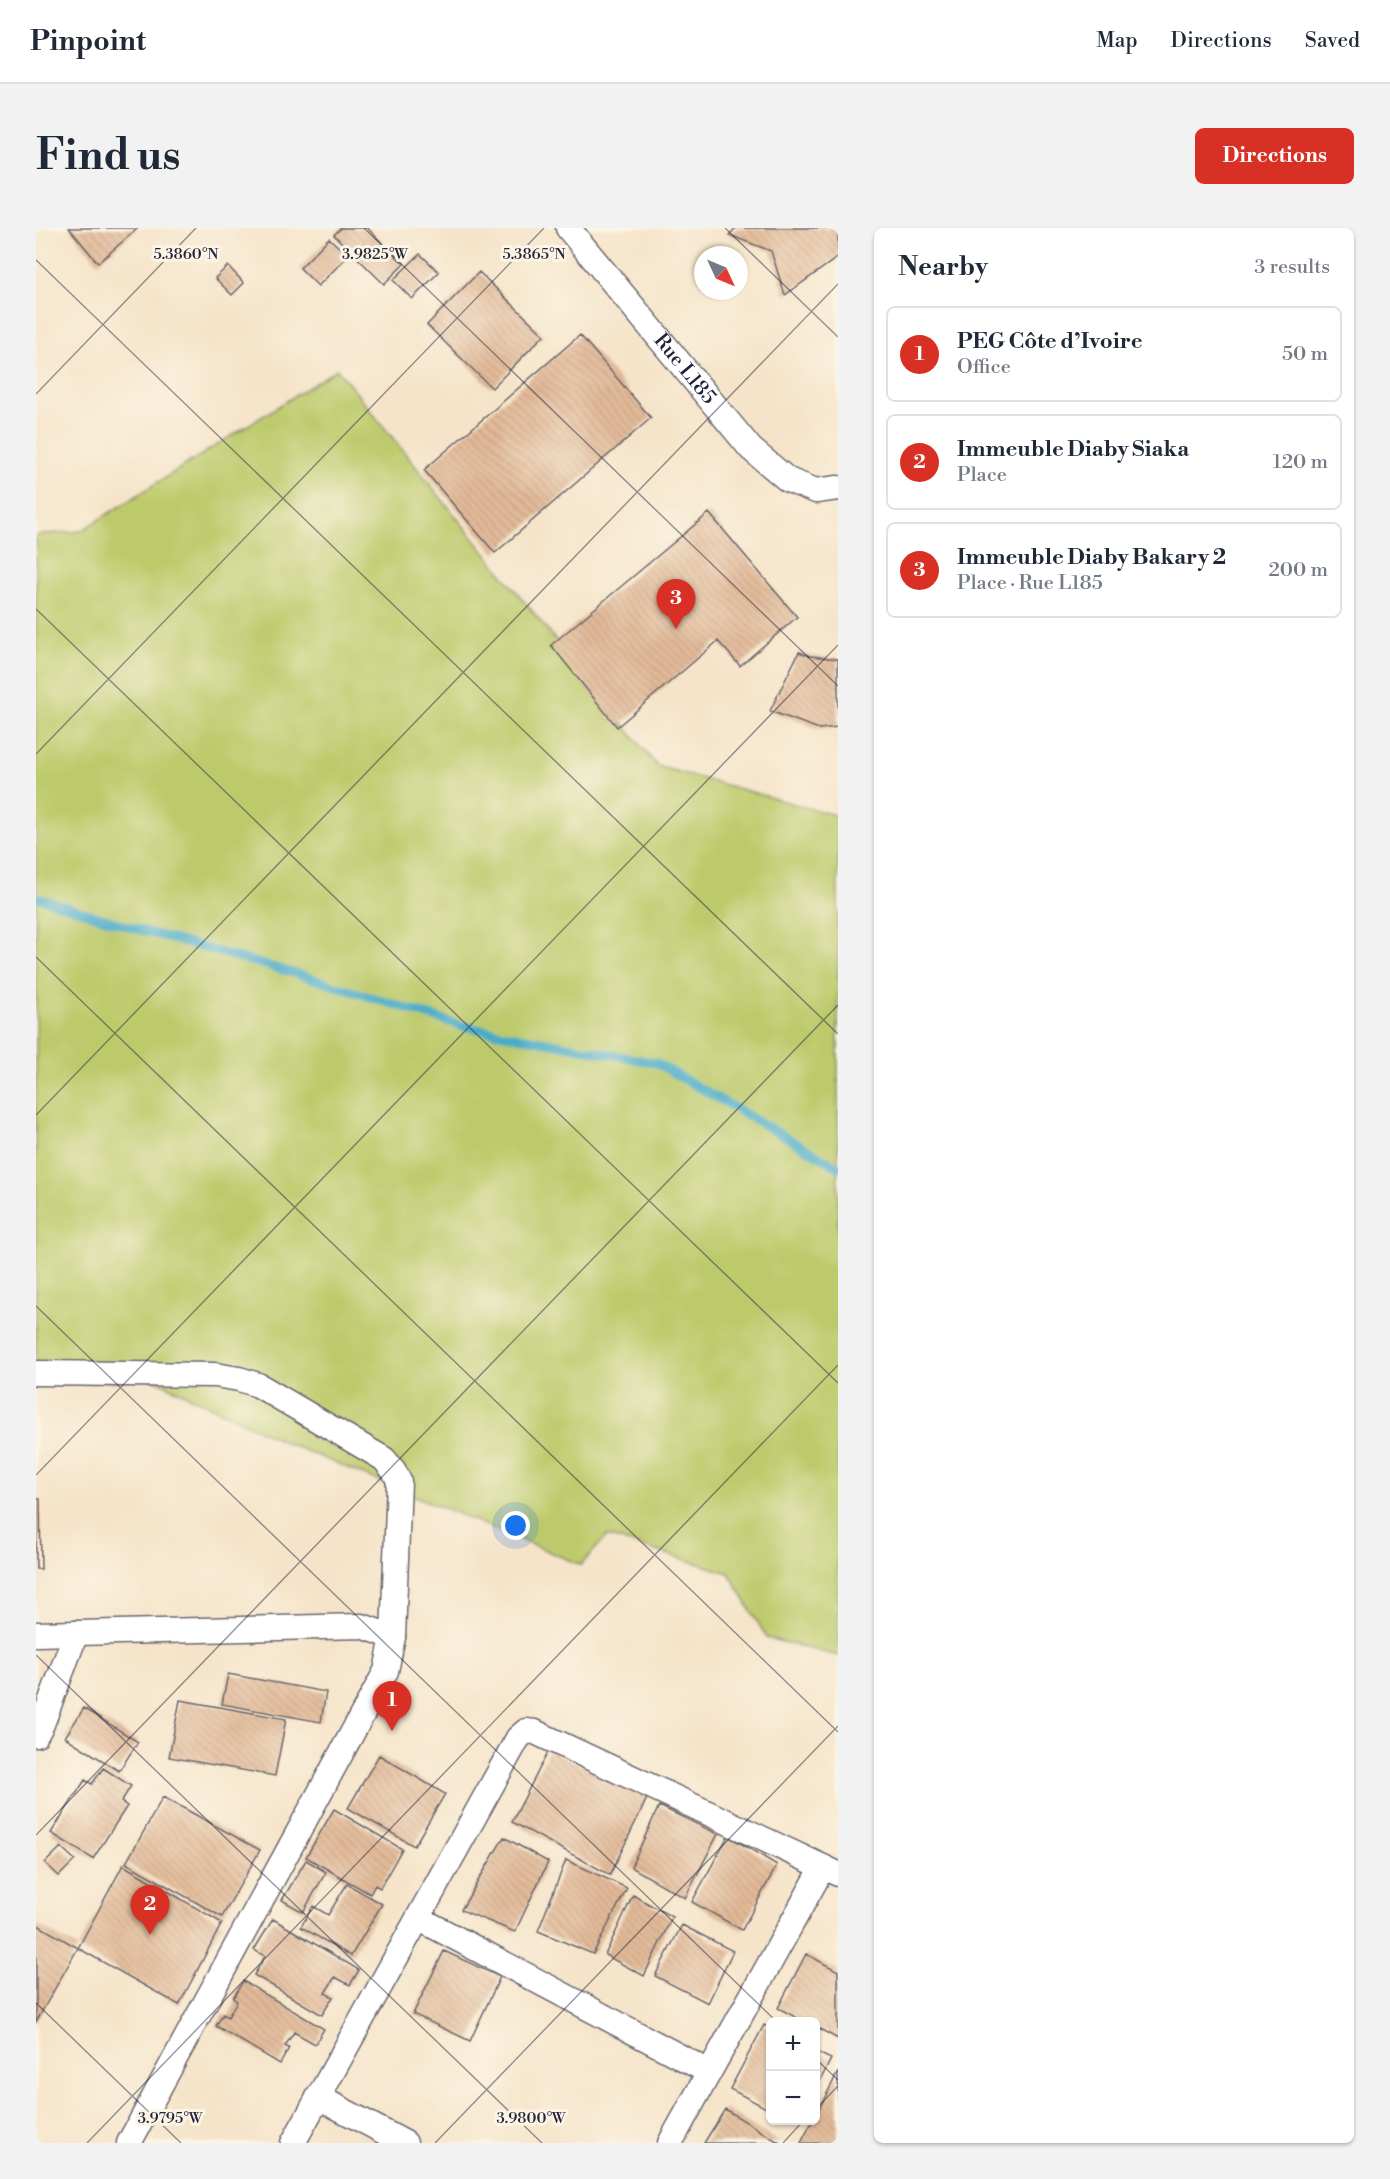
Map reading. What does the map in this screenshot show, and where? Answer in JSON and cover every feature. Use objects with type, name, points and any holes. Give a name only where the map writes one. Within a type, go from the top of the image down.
[{"type":"street","name":"Rue L185","points":[[568,228],[751,449],[788,480],[827,490]]},
{"type":"street","points":[[36,1372],[215,1375],[239,1379],[258,1385],[384,1459],[399,1481],[393,1637],[386,1671],[129,2143]]},
{"type":"street","points":[[36,1634],[362,1626],[393,1637]]},
{"type":"street","points":[[36,1734],[42,1724],[76,1633]]},
{"type":"street","points":[[293,2143],[518,1738],[525,1731],[535,1732],[831,1870],[709,2072],[670,2143]]},
{"type":"street","points":[[418,1918],[709,2072]]},
{"type":"street","points":[[318,2097],[405,2143]]},
{"type":"green space","points":[[337,369],[657,766],[838,816],[838,1656],[767,1638],[729,1573],[607,1536],[581,1565],[282,1441],[154,1379],[36,1384],[36,535],[81,531]]},
{"type":"building","points":[[69,228],[138,228],[98,263]]},
{"type":"building","points":[[341,228],[367,228],[404,264],[384,284],[334,235]]},
{"type":"building","points":[[736,228],[838,228],[838,257],[785,295],[771,251],[729,235]]},
{"type":"building","points":[[329,238],[348,256],[318,286],[300,268]]},
{"type":"building","points":[[420,254],[439,272],[412,299],[393,280]]},
{"type":"building","points":[[228,266],[244,283],[232,295],[215,278]]},
{"type":"building","points":[[479,272],[544,335],[492,388],[427,325]]},
{"type":"building","points":[[580,335],[651,418],[495,553],[424,470]]},
{"type":"building","points":[[709,513],[797,617],[740,666],[718,641],[617,727],[551,645]]},
{"type":"building","points":[[799,652],[810,656],[838,659],[838,727],[819,729],[770,711]]},
{"type":"building","points":[[36,1499],[40,1499],[41,1569],[36,1569]]},
{"type":"building","points":[[228,1674],[326,1692],[321,1722],[222,1704]]},
{"type":"building","points":[[180,1700],[286,1719],[275,1776],[169,1757]]},
{"type":"building","points":[[84,1708],[138,1742],[119,1771],[65,1737]]},
{"type":"building","points":[[549,1750],[648,1796],[610,1875],[512,1822]]},
{"type":"building","points":[[379,1755],[445,1794],[414,1846],[348,1808]]},
{"type":"building","points":[[103,1768],[131,1786],[121,1802],[127,1806],[93,1859],[51,1833],[85,1780],[92,1784]]},
{"type":"building","points":[[163,1797],[260,1850],[222,1917],[126,1863]]},
{"type":"building","points":[[659,1806],[718,1834],[685,1898],[631,1867]]},
{"type":"building","points":[[334,1809],[402,1849],[380,1888],[375,1885],[370,1894],[306,1857]]},
{"type":"building","points":[[728,1836],[777,1865],[742,1930],[692,1902]]},
{"type":"building","points":[[504,1837],[548,1862],[515,1932],[461,1910]]},
{"type":"building","points":[[61,1847],[75,1860],[59,1876],[45,1863]]},
{"type":"building","points":[[306,1860],[326,1872],[303,1912],[282,1900]]},
{"type":"building","points":[[566,1860],[627,1888],[593,1954],[538,1931]]},
{"type":"building","points":[[123,1865],[222,1923],[179,2005],[78,1948]]},
{"type":"building","points":[[347,1884],[382,1904],[351,1956],[301,1927],[313,1906],[328,1915]]},
{"type":"building","points":[[633,1895],[672,1917],[644,1976],[605,1955]]},
{"type":"building","points":[[273,1919],[359,1970],[350,1985],[335,1977],[325,1993],[333,1997],[322,2015],[254,1975],[265,1956],[254,1950]]},
{"type":"building","points":[[36,1924],[78,1948],[36,2022]]},
{"type":"building","points":[[682,1925],[733,1951],[708,2003],[655,1976]]},
{"type":"building","points":[[444,1951],[500,1977],[470,2041],[413,2014]]},
{"type":"building","points":[[806,1954],[838,1971],[838,2039],[820,2029],[820,2017],[795,2017],[778,2008]]},
{"type":"building","points":[[243,1981],[324,2029],[315,2044],[294,2032],[285,2046],[289,2048],[280,2064],[216,2026],[223,2014],[228,2017],[237,2001],[233,1998]]},
{"type":"building","points":[[764,2025],[766,2026],[766,2108],[730,2089]]},
{"type":"building","points":[[820,2054],[831,2059],[820,2081]]},
{"type":"building","points":[[838,2072],[838,2143],[801,2143],[810,2125],[820,2125],[820,2107]]},
{"type":"building","points":[[725,2109],[780,2143],[704,2143]]},
{"type":"waterway","points":[[36,897],[133,928],[304,976],[462,1026],[656,1063],[838,1167]]},
{"type":"place","name":"Immeuble Diaby Bakary 2","points":[[676,629]]},
{"type":"place","name":"PEG Côte d’Ivoire","points":[[392,1731]]},
{"type":"place","name":"Immeuble Diaby Siaka","points":[[150,1935]]}]
